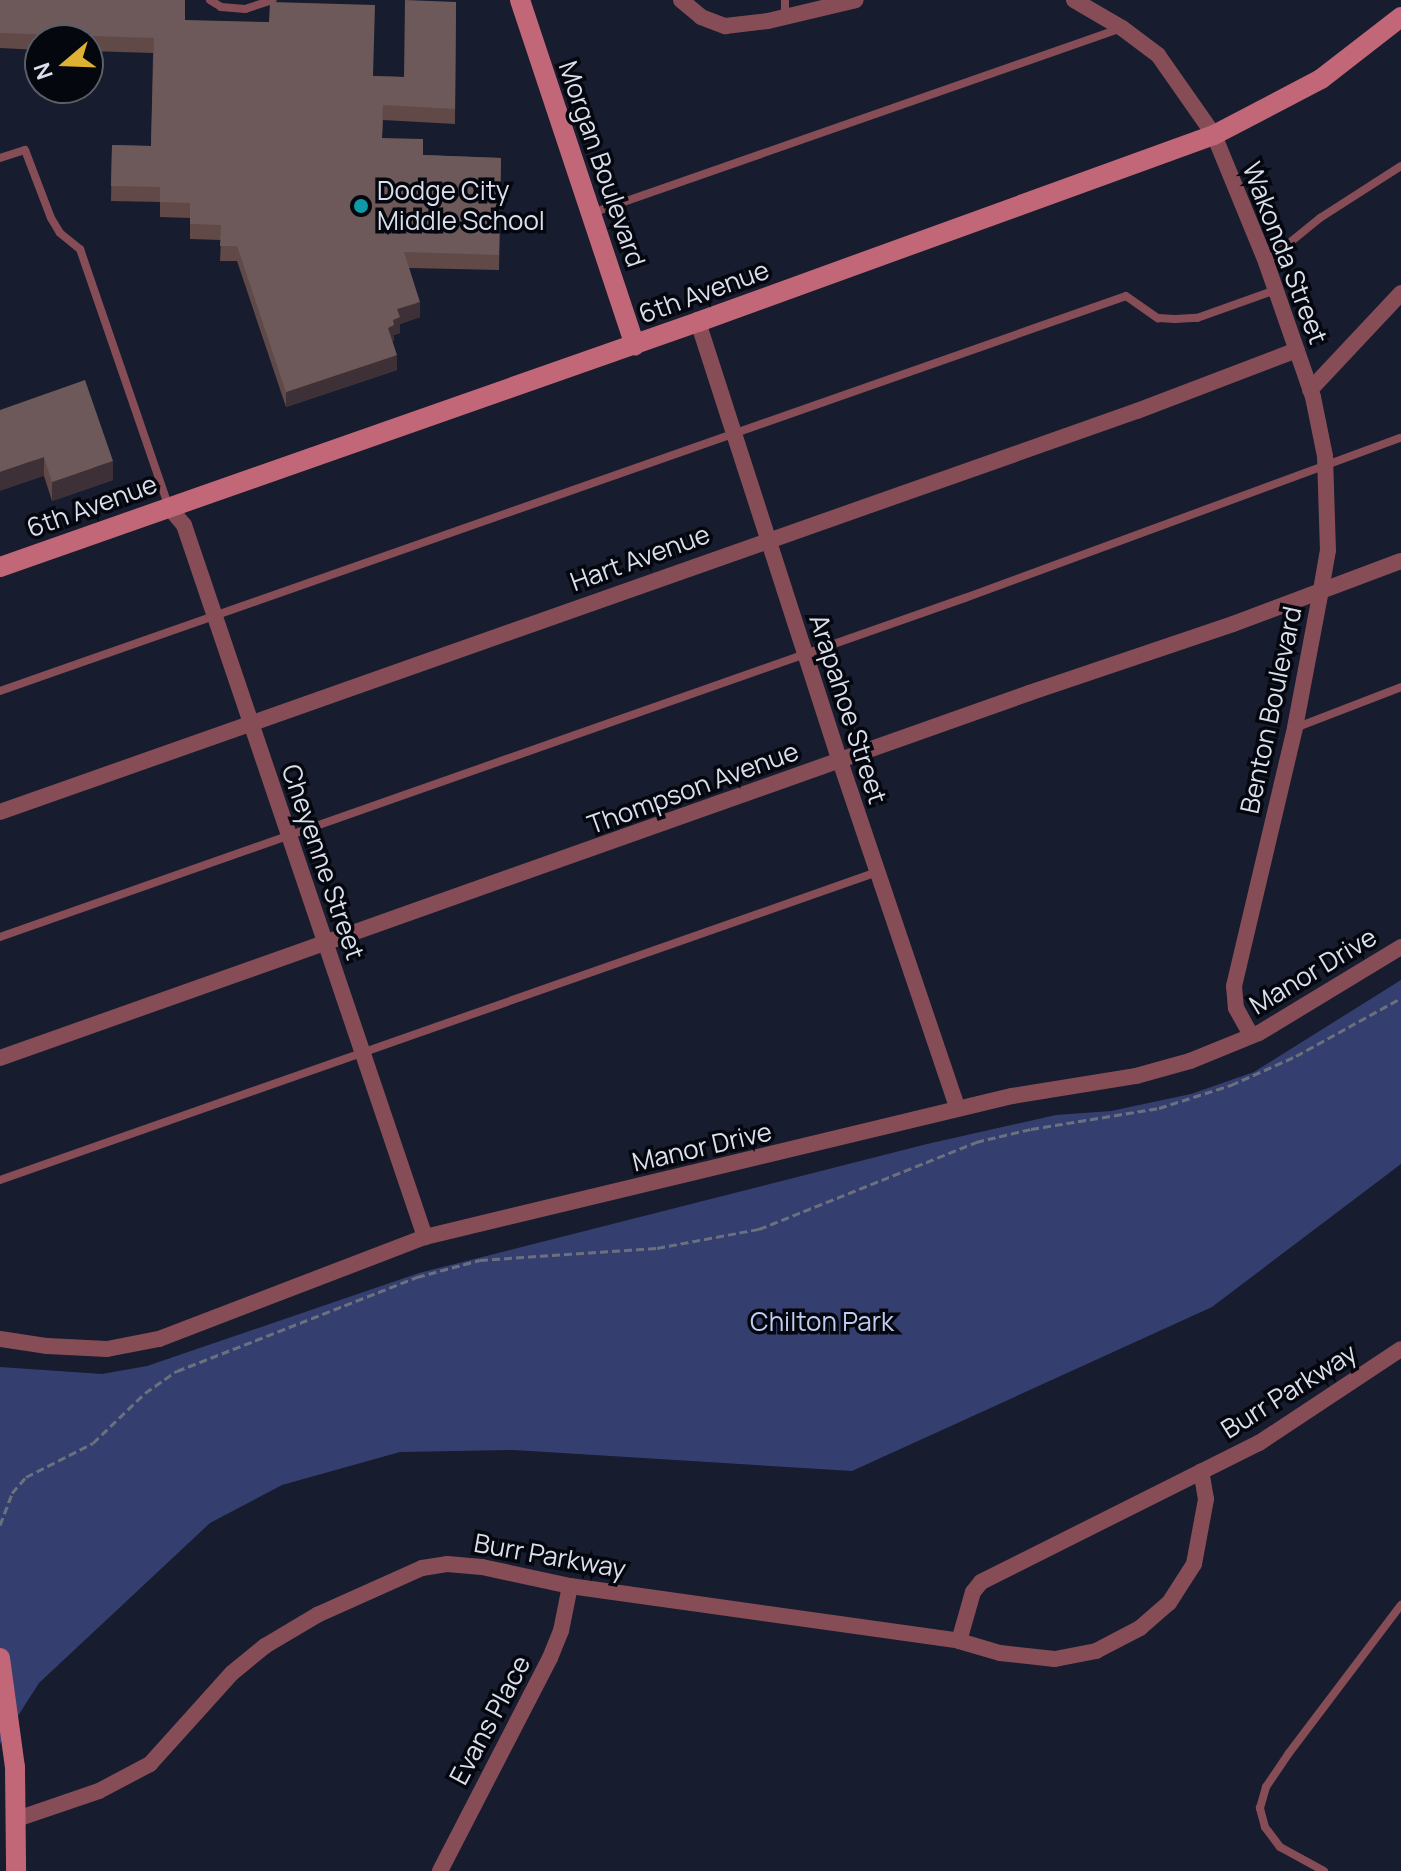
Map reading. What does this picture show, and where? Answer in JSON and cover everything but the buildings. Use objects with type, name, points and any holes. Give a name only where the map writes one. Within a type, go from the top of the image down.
[{"type":"street","name":"Morgan Boulevard","points":[[520,0],[635,345]]},
{"type":"street","points":[[681,0],[701,17],[725,26],[785,9],[856,0]]},
{"type":"street","name":"Wakonda Street","points":[[1074,0],[1122,28],[1158,55],[1214,135],[1266,262],[1310,390]]},
{"type":"street","name":"6th Avenue","points":[[0,567],[635,345],[1214,135],[1321,79],[1401,17]]},
{"type":"street","points":[[1310,390],[1401,293]]},
{"type":"street","name":"Arapahoe Street","points":[[698,322],[804,653],[958,1109]]},
{"type":"street","name":"Hart Avenue","points":[[0,812],[768,538],[1137,411],[1297,350]]},
{"type":"street","name":"Benton Boulevard","points":[[1251,1035],[1236,1008],[1234,986],[1295,728],[1328,550],[1326,466],[1310,390]]},
{"type":"street","name":"Cheyenne Street","points":[[168,506],[184,525],[425,1237]]},
{"type":"street","name":"Thompson Avenue","points":[[0,1058],[1401,561]]},
{"type":"street","name":"Manor Drive","points":[[0,1339],[47,1346],[107,1349],[159,1339],[425,1237],[1012,1096],[1136,1076],[1190,1061],[1251,1035],[1401,947]]},
{"type":"street","name":"Burr Parkway","points":[[959,1641],[973,1592],[981,1582],[1285,1427],[1401,1349]]},
{"type":"street","name":"Burr Parkway","points":[[17,1819],[99,1791],[150,1764],[232,1673],[265,1646],[317,1615],[422,1568],[447,1564],[482,1567],[570,1586],[959,1641],[1000,1653],[1055,1659],[1096,1651],[1140,1628],[1169,1603],[1194,1564],[1206,1499],[1201,1471]]},
{"type":"street","name":"Evans Place","points":[[440,1871],[550,1658],[561,1631],[570,1586]]},
{"type":"street","points":[[0,1658],[15,1767],[16,1871]]},
{"type":"lane","points":[[210,0],[221,7],[245,9],[273,0]]},
{"type":"lane","points":[[591,214],[1122,28]]},
{"type":"lane","points":[[0,158],[25,150],[51,218],[60,233],[80,249],[168,506]]},
{"type":"lane","points":[[1266,262],[1320,218],[1401,166]]},
{"type":"lane","points":[[0,691],[1126,296],[1158,318],[1197,318],[1276,290]]},
{"type":"lane","points":[[0,937],[1401,438]]},
{"type":"lane","points":[[1295,728],[1401,687]]},
{"type":"lane","points":[[0,1180],[877,872]]},
{"type":"lane","points":[[1324,1871],[1280,1847],[1265,1827],[1260,1808],[1266,1787],[1401,1605]]},
{"type":"path","points":[[0,1525],[12,1493],[26,1477],[93,1443],[145,1393],[177,1371],[417,1277],[480,1260],[657,1248],[759,1229],[976,1142],[1031,1129],[1159,1108],[1231,1085],[1296,1056],[1401,998]]},
{"type":"green space","name":"Chilton Park","points":[[1401,980],[1401,1164],[1212,1307],[852,1471],[514,1450],[400,1452],[282,1485],[210,1523],[39,1683],[0,1744],[0,1367],[102,1374],[147,1366],[419,1273],[927,1144],[1056,1115],[1111,1111],[1191,1094],[1254,1072]]},
{"type":"place","name":"Dodge City Middle School","points":[[361,206]]}]
